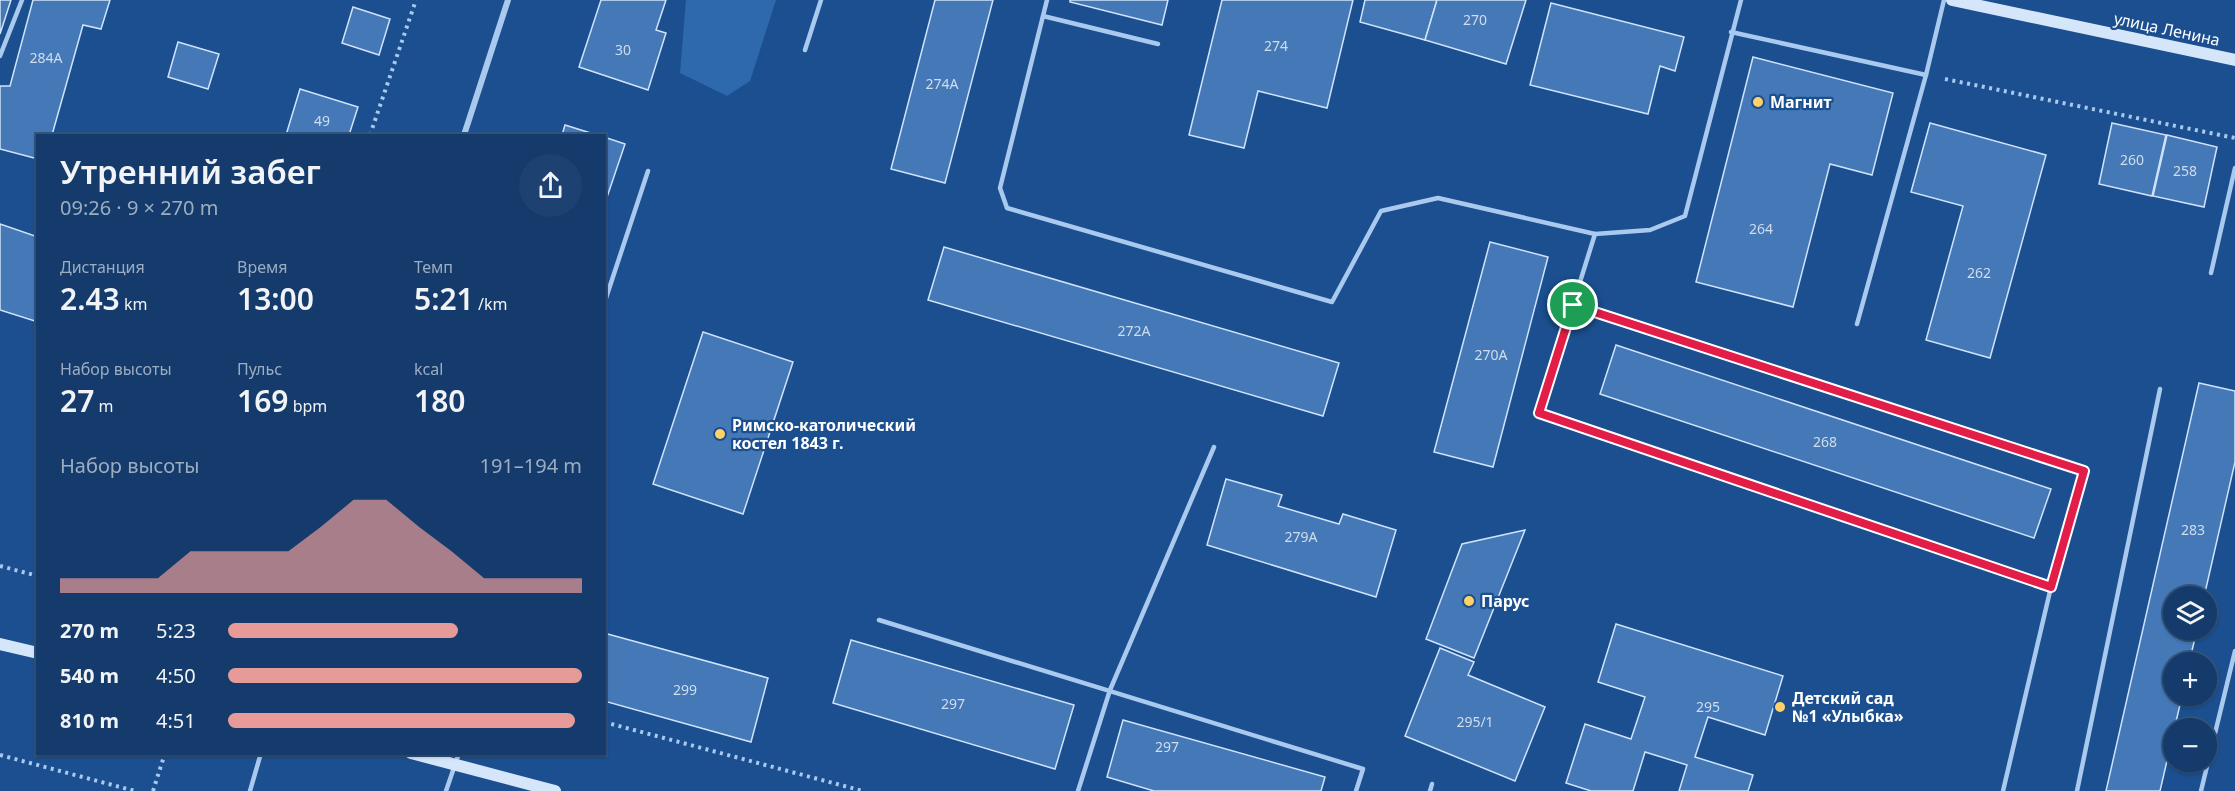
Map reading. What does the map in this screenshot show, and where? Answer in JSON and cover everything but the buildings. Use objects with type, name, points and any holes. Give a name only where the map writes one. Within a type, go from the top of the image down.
[{"type":"main road","name":"улица Ленина","points":[[1952,0],[2235,60]]},
{"type":"main road","points":[[0,644],[36,653]]},
{"type":"main road","points":[[427,755],[458,759],[555,791]]},
{"type":"street","points":[[464,134],[508,0]]},
{"type":"lane","points":[[0,56],[22,0]]},
{"type":"lane","points":[[805,51],[821,0]]},
{"type":"lane","points":[[1047,0],[1000,188],[1007,208],[1332,302],[1381,211],[1438,198],[1595,234],[1650,230],[1684,216],[1741,0]]},
{"type":"lane","points":[[1857,324],[1926,75],[1944,0]]},
{"type":"lane","points":[[1042,16],[1158,44]]},
{"type":"lane","points":[[1731,32],[1926,75]]},
{"type":"lane","points":[[2211,273],[2235,168]]},
{"type":"lane","points":[[606,298],[648,171]]},
{"type":"lane","points":[[1595,234],[1539,413],[2051,587]]},
{"type":"lane","points":[[1573,305],[2084,471],[2051,587],[2003,791]]},
{"type":"lane","points":[[2077,791],[2160,389]]},
{"type":"lane","points":[[1078,791],[1110,690],[1214,447]]},
{"type":"lane","points":[[879,620],[1363,769],[1356,791]]},
{"type":"lane","points":[[2200,791],[2235,651]]},
{"type":"lane","points":[[250,791],[260,755]]},
{"type":"lane","points":[[446,791],[458,759]]},
{"type":"lane","points":[[1430,791],[1432,784]]},
{"type":"path","points":[[370,134],[416,0]]},
{"type":"path","points":[[1926,75],[2235,138]]},
{"type":"path","points":[[0,566],[36,575]]},
{"type":"path","points":[[606,723],[864,791]]},
{"type":"path","points":[[0,755],[135,791]]},
{"type":"path","points":[[153,791],[164,755]]},
{"type":"shaded area","points":[[686,0],[776,0],[750,81],[727,96],[680,73]]},
{"type":"place","name":"Магнит","points":[[1758,102]]},
{"type":"place","name":"Римско-католический костел 1843 г.","points":[[720,434]]},
{"type":"place","name":"Парус","points":[[1469,601]]},
{"type":"place","name":"Детский сад №1 «Улыбка»","points":[[1780,707]]},
{"type":"route","points":[[1573,305],[2084,471],[2051,587],[1539,413],[1573,305]]}]
